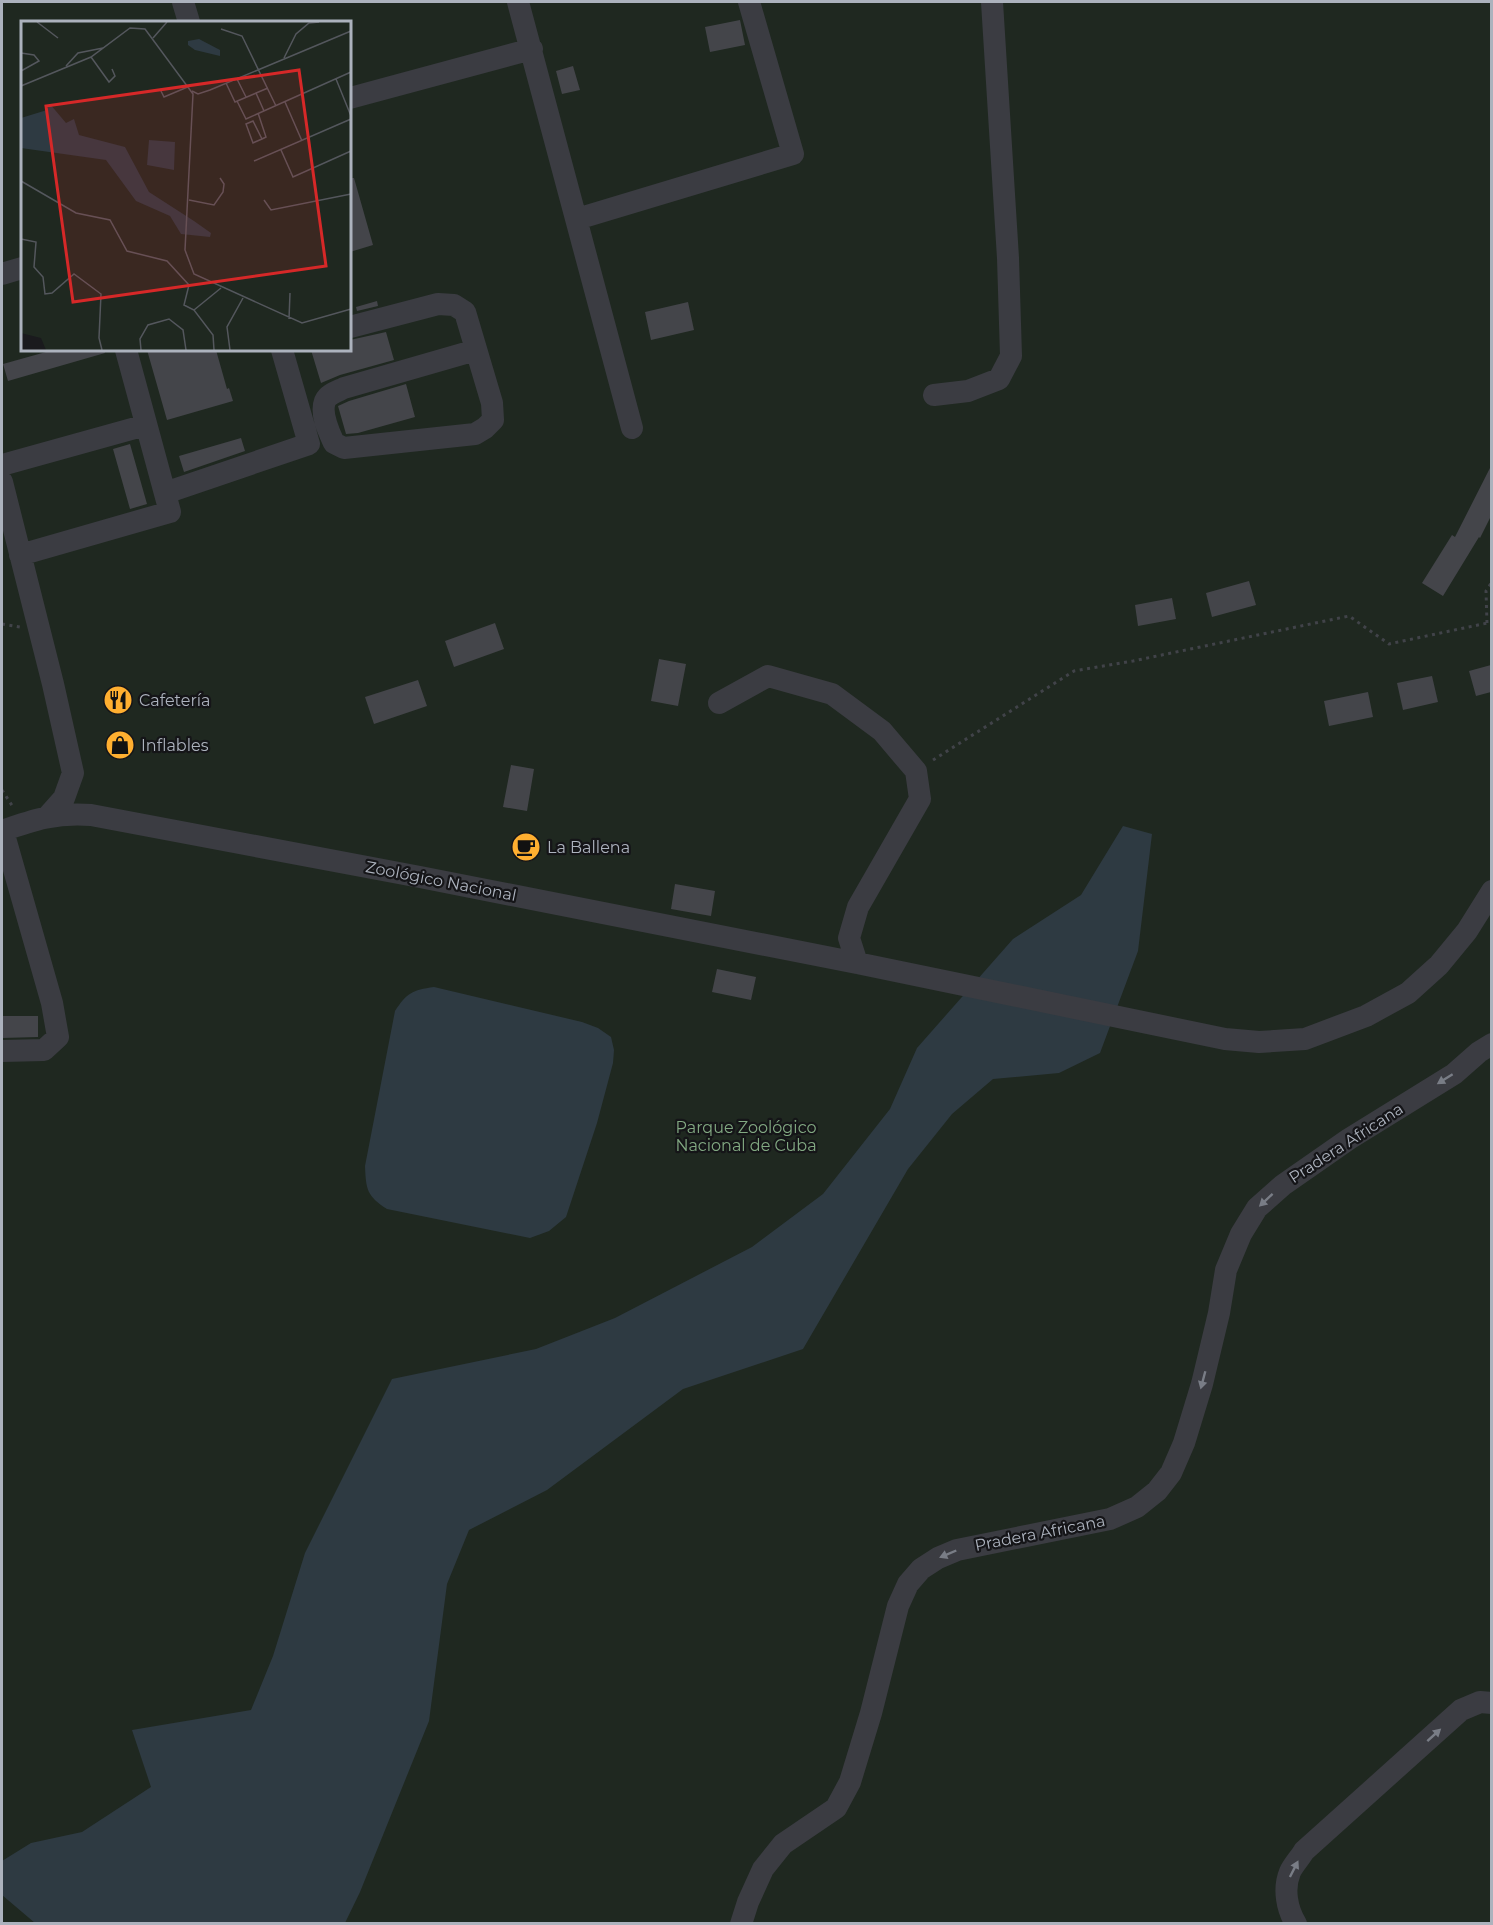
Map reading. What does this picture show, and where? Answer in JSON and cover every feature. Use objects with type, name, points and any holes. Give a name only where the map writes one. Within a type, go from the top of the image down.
[{"type":"street","points":[[183,2],[189,21]]},
{"type":"street","points":[[518,2],[632,428]]},
{"type":"street","points":[[577,219],[794,154],[749,2]]},
{"type":"street","points":[[934,395],[968,391],[999,379],[1011,356],[1008,258],[992,2]]},
{"type":"street","points":[[351,98],[532,49]]},
{"type":"street","points":[[2,274],[21,268]]},
{"type":"street","points":[[351,327],[438,304],[454,305],[465,312],[492,403],[493,420],[476,434],[344,448],[334,443],[328,431],[324,414],[325,401],[331,395],[344,388],[476,350]]},
{"type":"street","points":[[20,555],[170,512],[126,351]]},
{"type":"street","points":[[165,493],[309,444],[282,351]]},
{"type":"street","points":[[2,465],[146,425]]},
{"type":"street","points":[[2,482],[73,773],[88,805],[112,820]]},
{"type":"street","points":[[718,703],[768,676],[832,694],[882,730],[916,771],[920,799],[858,907],[849,938],[857,963]]},
{"type":"street","points":[[48,816],[64,798],[73,773]]},
{"type":"street","name":"Zoológico Nacional","points":[[2,831],[48,816],[78,814],[420,877],[857,963],[1173,1029],[1225,1039],[1259,1042],[1305,1039],[1366,1016],[1408,993],[1439,965],[1467,931],[1491,891]]},
{"type":"street","points":[[2,831],[52,1003],[58,1037],[44,1050],[2,1052]]},
{"type":"street","name":"Pradera Africana","points":[[741,1923],[763,1869],[783,1844],[836,1808],[850,1782],[871,1713],[898,1606],[908,1584],[921,1569],[957,1550],[1110,1519],[1137,1507],[1157,1491],[1171,1473],[1184,1443],[1202,1384],[1219,1313],[1226,1270],[1241,1234],[1257,1208],[1283,1185],[1349,1140],[1454,1074],[1491,1044]]},
{"type":"street","points":[[1296,1923],[1290,1914],[1286,1893],[1290,1872],[1304,1851],[1461,1710],[1480,1702],[1491,1703]]},
{"type":"path","points":[[916,771],[1074,671],[1350,616],[1389,644],[1489,622],[1486,591],[1491,582]]},
{"type":"green space","name":"Parque Zoológico Nacional de Cuba","points":[[2,2],[1491,2],[1491,1923],[2,1924]]},
{"type":"shaded area","points":[[1123,826],[1152,834],[1138,951],[1100,1053],[1059,1073],[993,1079],[952,1114],[908,1169],[803,1349],[683,1389],[547,1490],[469,1530],[447,1584],[429,1721],[360,1892],[345,1923],[35,1923],[2,1895],[2,1861],[31,1843],[82,1832],[151,1787],[132,1730],[251,1710],[273,1656],[305,1553],[392,1379],[536,1349],[615,1318],[752,1247],[823,1194],[890,1109],[917,1048],[1013,939],[1081,895]]},
{"type":"shaded area","points":[[434,987],[582,1022],[598,1028],[611,1037],[614,1050],[613,1063],[597,1123],[566,1217],[549,1231],[530,1238],[387,1209],[369,1192],[365,1166],[395,1011],[411,993]]},
{"type":"building","points":[[740,20],[745,45],[710,52],[705,27]]},
{"type":"building","points":[[573,66],[580,90],[562,94],[556,71]]},
{"type":"building","points":[[351,178],[354,178],[373,245],[351,252]]},
{"type":"building","points":[[377,301],[378,306],[357,311],[356,307]]},
{"type":"building","points":[[688,302],[694,330],[651,340],[645,312]]},
{"type":"building","points":[[386,332],[394,360],[340,375],[321,383],[311,351],[351,351],[351,340]]},
{"type":"building","points":[[49,351],[104,351],[105,353],[8,381],[3,364]]},
{"type":"building","points":[[147,351],[216,351],[227,389],[229,388],[233,401],[167,420]]},
{"type":"building","points":[[406,384],[415,417],[358,433],[346,434],[338,406]]},
{"type":"building","points":[[241,438],[245,451],[184,472],[179,456]]},
{"type":"building","points":[[130,444],[147,504],[130,509],[113,449]]},
{"type":"building","points":[[1491,466],[1491,516],[1480,538],[1443,596],[1422,583],[1452,535],[1455,537]]},
{"type":"building","points":[[1249,581],[1256,605],[1212,617],[1206,593]]},
{"type":"building","points":[[1172,598],[1176,619],[1138,626],[1135,605]]},
{"type":"building","points":[[495,623],[504,649],[454,667],[445,641]]},
{"type":"building","points":[[659,659],[686,664],[678,706],[651,701]]},
{"type":"building","points":[[1491,665],[1491,692],[1476,696],[1469,671]]},
{"type":"building","points":[[1432,676],[1438,702],[1403,710],[1397,683]]},
{"type":"building","points":[[418,680],[427,706],[374,724],[365,697]]},
{"type":"building","points":[[1368,692],[1373,717],[1329,726],[1324,701]]},
{"type":"building","points":[[511,765],[534,769],[527,811],[503,807]]},
{"type":"building","points":[[675,884],[715,891],[711,916],[671,909]]},
{"type":"building","points":[[717,969],[756,977],[751,1000],[712,992]]},
{"type":"building","points":[[2,1016],[38,1016],[38,1037],[2,1038]]},
{"type":"place","name":"Cafetería","points":[[118,700]]},
{"type":"place","name":"Inflables","points":[[120,745]]},
{"type":"place","name":"La Ballena","points":[[526,847]]}]
